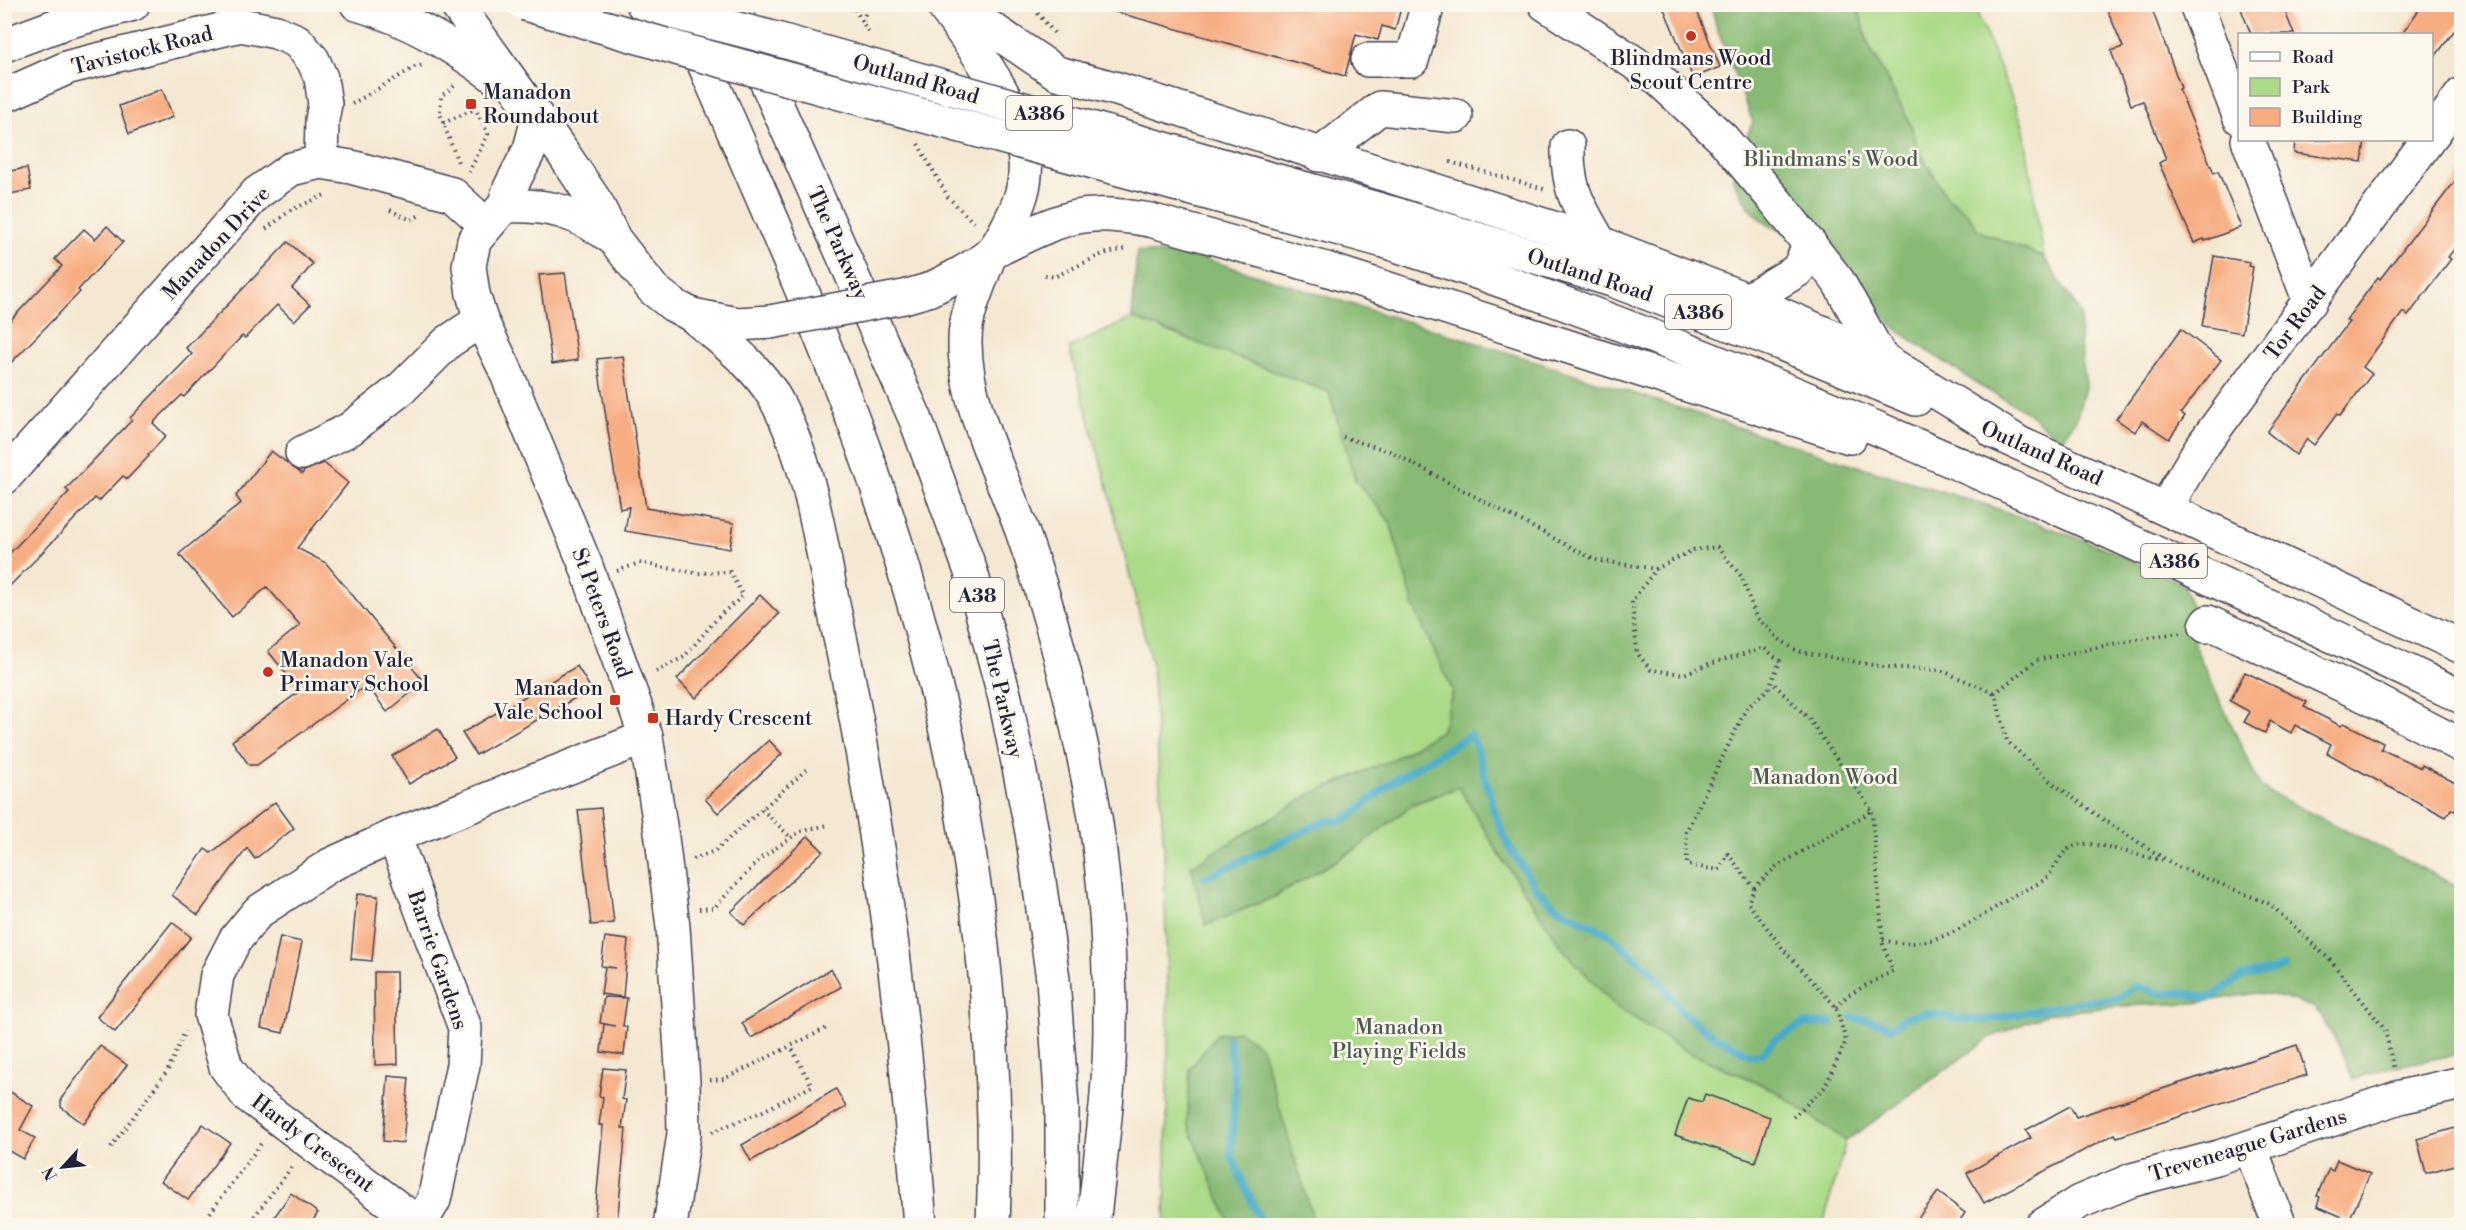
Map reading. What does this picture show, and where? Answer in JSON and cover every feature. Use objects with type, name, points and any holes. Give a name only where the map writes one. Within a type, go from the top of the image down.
[{"type":"main road","points":[[4,45],[66,22],[133,4]]},
{"type":"main road","points":[[357,4],[393,16],[434,35],[468,57],[531,109]]},
{"type":"main road","points":[[456,4],[597,204],[614,239],[654,289],[673,305],[692,315],[747,363],[775,397],[794,441],[810,494],[847,665],[879,838],[901,1006],[912,1112],[920,1226]]},
{"type":"main road","name":"Outland Road","points":[[525,4],[693,53],[1391,228],[1612,280],[1780,343],[2016,441],[2462,648]]},
{"type":"main road","name":"A386","points":[[643,4],[679,10]]},
{"type":"main road","name":"The Parkway","points":[[732,4],[916,420],[970,572],[999,676],[1032,832],[1053,979],[1062,1107],[1062,1226]]},
{"type":"main road","points":[[692,315],[737,324],[770,322],[904,297],[928,290],[948,281],[987,244],[1017,208],[1024,185],[1025,160],[1018,132],[1004,98],[986,66],[942,4]]},
{"type":"main road","points":[[956,4],[1057,73],[1117,88],[1319,155],[1600,243],[1748,300],[1881,358],[2016,441]]},
{"type":"main road","points":[[1368,60],[1412,60],[1428,4]]},
{"type":"main road","points":[[1545,4],[1656,77],[1722,138],[1838,281],[1881,358]]},
{"type":"main road","points":[[2196,4],[2238,113]]},
{"type":"main road","points":[[679,10],[807,301],[872,473],[908,585],[939,696],[959,795],[983,956],[992,1090],[993,1226]]},
{"type":"main road","name":"Outland Road","points":[[679,10],[1391,228],[1488,274],[1766,380],[2016,489],[2130,540],[2462,697]]},
{"type":"main road","name":"Tavistock Road","points":[[4,96],[69,67],[241,25],[276,32],[297,41],[313,60],[321,78],[325,104],[322,120],[326,177]]},
{"type":"main road","points":[[2433,134],[2462,94]]},
{"type":"main road","points":[[1319,155],[1380,108],[1456,116]]},
{"type":"main road","name":"St Peters Road","points":[[531,109],[530,149],[495,215],[474,241],[470,266],[473,294],[481,320],[504,367],[591,579],[646,737],[672,912],[683,1082],[684,1134],[670,1226]]},
{"type":"main road","points":[[2248,141],[2310,302]]},
{"type":"main road","name":"Tor Road","points":[[2168,510],[2176,489],[2200,449],[2427,141]]},
{"type":"main road","points":[[1568,147],[1568,177],[1575,199],[1600,243]]},
{"type":"main road","name":"Manadon Drive","points":[[4,478],[257,193],[291,169],[326,177],[351,167],[454,196],[495,215]]},
{"type":"main road","points":[[495,215],[547,207],[569,212],[592,223],[614,239]]},
{"type":"main road","points":[[987,244],[1070,219],[1092,215],[1121,215],[1150,220],[1326,269],[2016,489]]},
{"type":"main road","name":"A38","points":[[987,244],[965,336],[969,378],[981,419],[1023,533],[1056,642],[1085,759],[1101,862],[1108,938],[1110,1028],[1105,1114],[1093,1226]]},
{"type":"main road","points":[[1748,300],[1798,270],[1810,244]]},
{"type":"main road","points":[[302,453],[350,429],[401,389],[448,342],[481,320]]},
{"type":"main road","points":[[2206,626],[2208,622],[2370,698],[2462,746]]},
{"type":"main road","name":"Hardy Crescent","points":[[421,1225],[247,1095],[226,1067],[211,1015],[217,975],[236,940],[258,912],[330,865],[394,836],[646,737]]},
{"type":"main road","name":"Barrie Gardens","points":[[394,836],[465,1028],[463,1065],[434,1200],[421,1225]]},
{"type":"main road","name":"Treveneague Gardens","points":[[2042,1226],[2079,1202],[2132,1180],[2250,1147],[2400,1097],[2462,1083]]},
{"type":"main road","points":[[2250,1147],[2280,1226]]},
{"type":"path","points":[[852,4],[863,21],[868,4]]},
{"type":"path","points":[[1032,4],[1057,36]]},
{"type":"path","points":[[322,120],[415,67],[427,65]]},
{"type":"path","points":[[380,205],[411,220],[454,196],[488,134],[468,96],[455,84],[441,96],[440,114],[460,162],[454,196]]},
{"type":"path","points":[[443,123],[476,109]]},
{"type":"path","points":[[916,140],[948,197],[987,244]]},
{"type":"path","points":[[264,231],[291,210],[326,177]]},
{"type":"path","points":[[1343,437],[1389,451],[1595,560],[1656,569]]},
{"type":"path","points":[[1754,888],[1728,854],[1719,870],[1687,866],[1686,832],[1746,709],[1769,688],[1780,661],[1764,648],[1684,674],[1651,670],[1637,653],[1632,601],[1656,569],[1693,550],[1717,547],[1742,577],[1755,617],[1779,639],[1797,651],[1883,667],[1940,670],[1995,693]]},
{"type":"path","points":[[591,579],[639,563],[697,573],[730,572],[743,596],[720,615],[684,657],[652,673],[626,678]]},
{"type":"path","points":[[1995,693],[2037,660],[2206,626]]},
{"type":"path","points":[[1772,682],[1810,720],[1872,811],[1883,940],[1893,971],[1848,995],[1836,1007]]},
{"type":"path","points":[[1995,693],[2007,741],[2050,781],[2111,825],[2166,860],[2270,904],[2331,961],[2385,1030],[2400,1097]]},
{"type":"path","points":[[666,868],[715,851],[807,769]]},
{"type":"path","points":[[762,809],[791,838]]},
{"type":"path","points":[[1793,1117],[1825,1087],[1846,1041],[1836,1007],[1783,949],[1748,903],[1754,888],[1777,866],[1872,811]]},
{"type":"path","points":[[672,912],[714,908],[761,858],[801,831],[828,825]]},
{"type":"path","points":[[1883,940],[1897,944],[1930,942],[1972,922],[2046,878],[2062,854],[2080,844],[2166,860]]},
{"type":"path","points":[[111,1147],[168,1070],[187,1027]]},
{"type":"path","points":[[683,1082],[724,1079],[826,1028]]},
{"type":"path","points":[[684,1134],[715,1132],[812,1086],[791,1047]]},
{"type":"path","points":[[210,1226],[204,1221],[280,1119]]},
{"type":"path","points":[[247,1226],[311,1143]]},
{"type":"green space","name":"Blindmans's Wood","points":[[1711,5],[1857,5],[1868,44],[1911,125],[1918,149],[1945,195],[1967,213],[1979,231],[2044,257],[2081,314],[2080,345],[2086,384],[2076,420],[2061,441],[2026,411],[1982,387],[1901,333],[1868,301],[1825,250],[1770,226],[1751,211],[1733,181],[1738,156],[1753,122],[1717,29]]},
{"type":"green space","points":[[1857,5],[1974,5],[2023,125],[2044,257],[1979,231],[1967,213],[1945,195],[1918,149],[1911,125],[1868,44]]},
{"type":"green space","name":"Manadon Wood","points":[[1137,251],[1202,258],[1990,506],[2100,546],[2183,584],[2191,606],[2196,649],[2261,788],[2461,888],[2461,1054],[2391,1067],[2353,1079],[2338,1044],[2315,1008],[2284,997],[2257,993],[2195,1003],[2119,1006],[2047,1014],[1991,1037],[1846,1141],[1774,1090],[1686,1051],[1615,1006],[1563,949],[1499,854],[1459,787],[1413,804],[1356,849],[1276,896],[1206,925],[1191,866],[1311,794],[1396,758],[1442,730],[1453,691],[1415,610],[1390,522],[1355,479],[1329,392],[1132,318]]},
{"type":"green space","name":"Manadon Playing Fields","points":[[1132,318],[1329,392],[1355,479],[1390,522],[1415,610],[1453,691],[1442,730],[1396,758],[1206,925],[1276,896],[1356,849],[1413,804],[1459,787],[1499,854],[1686,1051],[1774,1090],[1846,1141],[1823,1225],[1165,1225],[1168,1034],[1164,848],[1152,666],[1109,492],[1069,348]]},
{"type":"green space","points":[[1239,1031],[1261,1047],[1315,1225],[1231,1225],[1187,1123],[1190,1069],[1217,1034]]},
{"type":"building","points":[[1113,4],[1402,4],[1395,30],[1382,26],[1378,40],[1356,34],[1345,76],[1112,11]]},
{"type":"building","name":"Blindmans Wood Scout Centre","points":[[1662,4],[1694,4],[1720,67],[1693,78]]},
{"type":"building","points":[[2105,4],[2150,4],[2181,88],[2179,89],[2214,173],[2218,171],[2241,227],[2194,243],[2159,163],[2166,159],[2143,101],[2131,105],[2111,51],[2123,47]]},
{"type":"building","points":[[2239,4],[2282,4],[2294,33],[2251,33]]},
{"type":"building","points":[[2423,4],[2462,4],[2462,20],[2433,60],[2433,33],[2403,33]]},
{"type":"building","points":[[162,89],[173,117],[129,134],[119,106]]},
{"type":"building","points":[[2295,141],[2365,141],[2362,162],[2294,153]]},
{"type":"building","points":[[27,168],[31,190],[4,195],[4,172]]},
{"type":"building","points":[[2462,172],[2462,239],[2448,257],[2451,259],[2408,316],[2403,312],[2363,367],[2372,374],[2340,416],[2337,414],[2314,445],[2307,439],[2296,455],[2267,432],[2349,322],[2346,320],[2378,277],[2380,279]]},
{"type":"building","points":[[107,226],[123,242],[78,290],[80,292],[4,370],[4,327],[62,266],[55,259],[84,229],[95,239]]},
{"type":"building","points":[[288,242],[313,264],[292,288],[310,305],[294,321],[277,305],[245,338],[242,336],[184,397],[182,395],[153,423],[166,436],[149,456],[127,479],[123,476],[99,501],[95,498],[4,592],[4,559],[69,492],[66,489],[192,354],[186,348]]},
{"type":"building","points":[[2214,256],[2250,262],[2249,266],[2253,267],[2242,333],[2202,326]]},
{"type":"building","points":[[565,273],[578,360],[552,364],[539,275]]},
{"type":"building","points":[[2181,329],[2221,360],[2181,413],[2185,416],[2169,439],[2142,421],[2135,432],[2116,419]]},
{"type":"building","points":[[623,356],[646,508],[734,523],[730,549],[625,531],[629,507],[620,509],[597,359]]},
{"type":"building","points":[[271,451],[302,474],[324,463],[348,483],[297,548],[326,563],[424,682],[387,712],[367,685],[257,765],[249,765],[232,741],[300,691],[268,651],[300,625],[267,587],[232,617],[179,554],[241,503],[236,496]]},
{"type":"building","points":[[760,595],[779,614],[696,698],[677,679]]},
{"type":"building","points":[[577,666],[591,689],[476,755],[462,733]]},
{"type":"building","points":[[2245,672],[2307,702],[2304,707],[2341,726],[2344,723],[2383,743],[2381,749],[2421,768],[2422,765],[2461,786],[2462,814],[2451,809],[2446,817],[2378,781],[2327,753],[2331,744],[2295,725],[2291,733],[2270,721],[2265,733],[2244,722],[2250,712],[2230,701]]},
{"type":"building","points":[[438,729],[455,757],[409,784],[392,756]]},
{"type":"building","points":[[769,740],[782,754],[718,813],[705,799]]},
{"type":"building","points":[[275,802],[294,828],[255,859],[247,848],[198,915],[172,895],[205,849],[211,853]]},
{"type":"building","points":[[601,808],[614,923],[591,925],[578,810]]},
{"type":"building","points":[[808,836],[823,851],[744,925],[731,912]]},
{"type":"building","points":[[357,894],[378,896],[372,961],[351,959]]},
{"type":"building","points":[[172,922],[191,937],[115,1032],[97,1017]]},
{"type":"building","points":[[280,937],[302,942],[283,1033],[261,1028]]},
{"type":"building","points":[[605,937],[628,940],[623,997],[601,994],[605,967],[616,968],[601,966]]},
{"type":"building","points":[[831,969],[841,987],[751,1038],[742,1023]]},
{"type":"building","points":[[374,972],[396,972],[398,1064],[375,1065]]},
{"type":"building","points":[[604,997],[627,998],[623,1026],[627,1027],[624,1055],[601,1052],[604,1024],[615,1026],[600,1023]]},
{"type":"building","points":[[2297,1045],[2307,1075],[2117,1137],[2115,1134],[1984,1203],[1967,1173],[2031,1138],[2026,1130],[2070,1106],[2076,1117]]},
{"type":"building","points":[[100,1046],[127,1065],[84,1124],[61,1107],[61,1099]]},
{"type":"building","points":[[603,1068],[626,1070],[622,1099],[626,1100],[622,1128],[626,1128],[617,1226],[594,1226],[603,1125],[599,1125],[603,1097],[599,1096]]},
{"type":"building","points":[[388,1076],[409,1078],[403,1143],[383,1141]]},
{"type":"building","points":[[4,1088],[33,1106],[20,1130],[35,1138],[23,1159],[9,1151],[4,1159]]},
{"type":"building","points":[[836,1089],[846,1107],[751,1161],[742,1145]]},
{"type":"building","points":[[1705,1094],[1770,1117],[1755,1162],[1675,1135],[1688,1098],[1702,1102]]},
{"type":"building","points":[[203,1124],[230,1143],[188,1200],[161,1181]]},
{"type":"building","points":[[2462,1126],[2462,1163],[2426,1173],[2417,1139]]},
{"type":"building","points":[[2337,1160],[2370,1174],[2349,1220],[2317,1206],[2320,1197],[2317,1196],[2323,1181],[2329,1169],[2333,1171]]},
{"type":"building","points":[[1938,1192],[1965,1213],[1956,1226],[1912,1226]]},
{"type":"building","points":[[291,1193],[318,1213],[309,1226],[268,1226]]},
{"type":"waterway","points":[[1205,878],[1315,826],[1327,821],[1340,821],[1351,816],[1392,782],[1471,735],[1479,755],[1494,811],[1508,845],[1537,890],[1556,907],[1608,934],[1652,972],[1683,1013],[1712,1035],[1752,1056],[1763,1053],[1774,1040],[1804,1024],[1831,1023]]},
{"type":"waterway","points":[[1852,1017],[1879,1023],[1891,1029],[1904,1018],[1927,1013],[1958,1019],[1986,1020],[2083,1002],[2117,999],[2136,986],[2162,994],[2182,993],[2207,998],[2214,996],[2241,977],[2284,967]]},
{"type":"waterway","points":[[1229,1039],[1235,1088],[1231,1156],[1263,1226]]},
{"type":"place","name":"Blindmans Wood Scout Centre","points":[[1691,36]]},
{"type":"place","name":"Manadon Roundabout","points":[[471,104]]},
{"type":"place","name":"Manadon Vale Primary School","points":[[268,672]]},
{"type":"place","name":"Manadon Vale School","points":[[615,700]]},
{"type":"place","name":"Hardy Crescent","points":[[653,718]]}]
